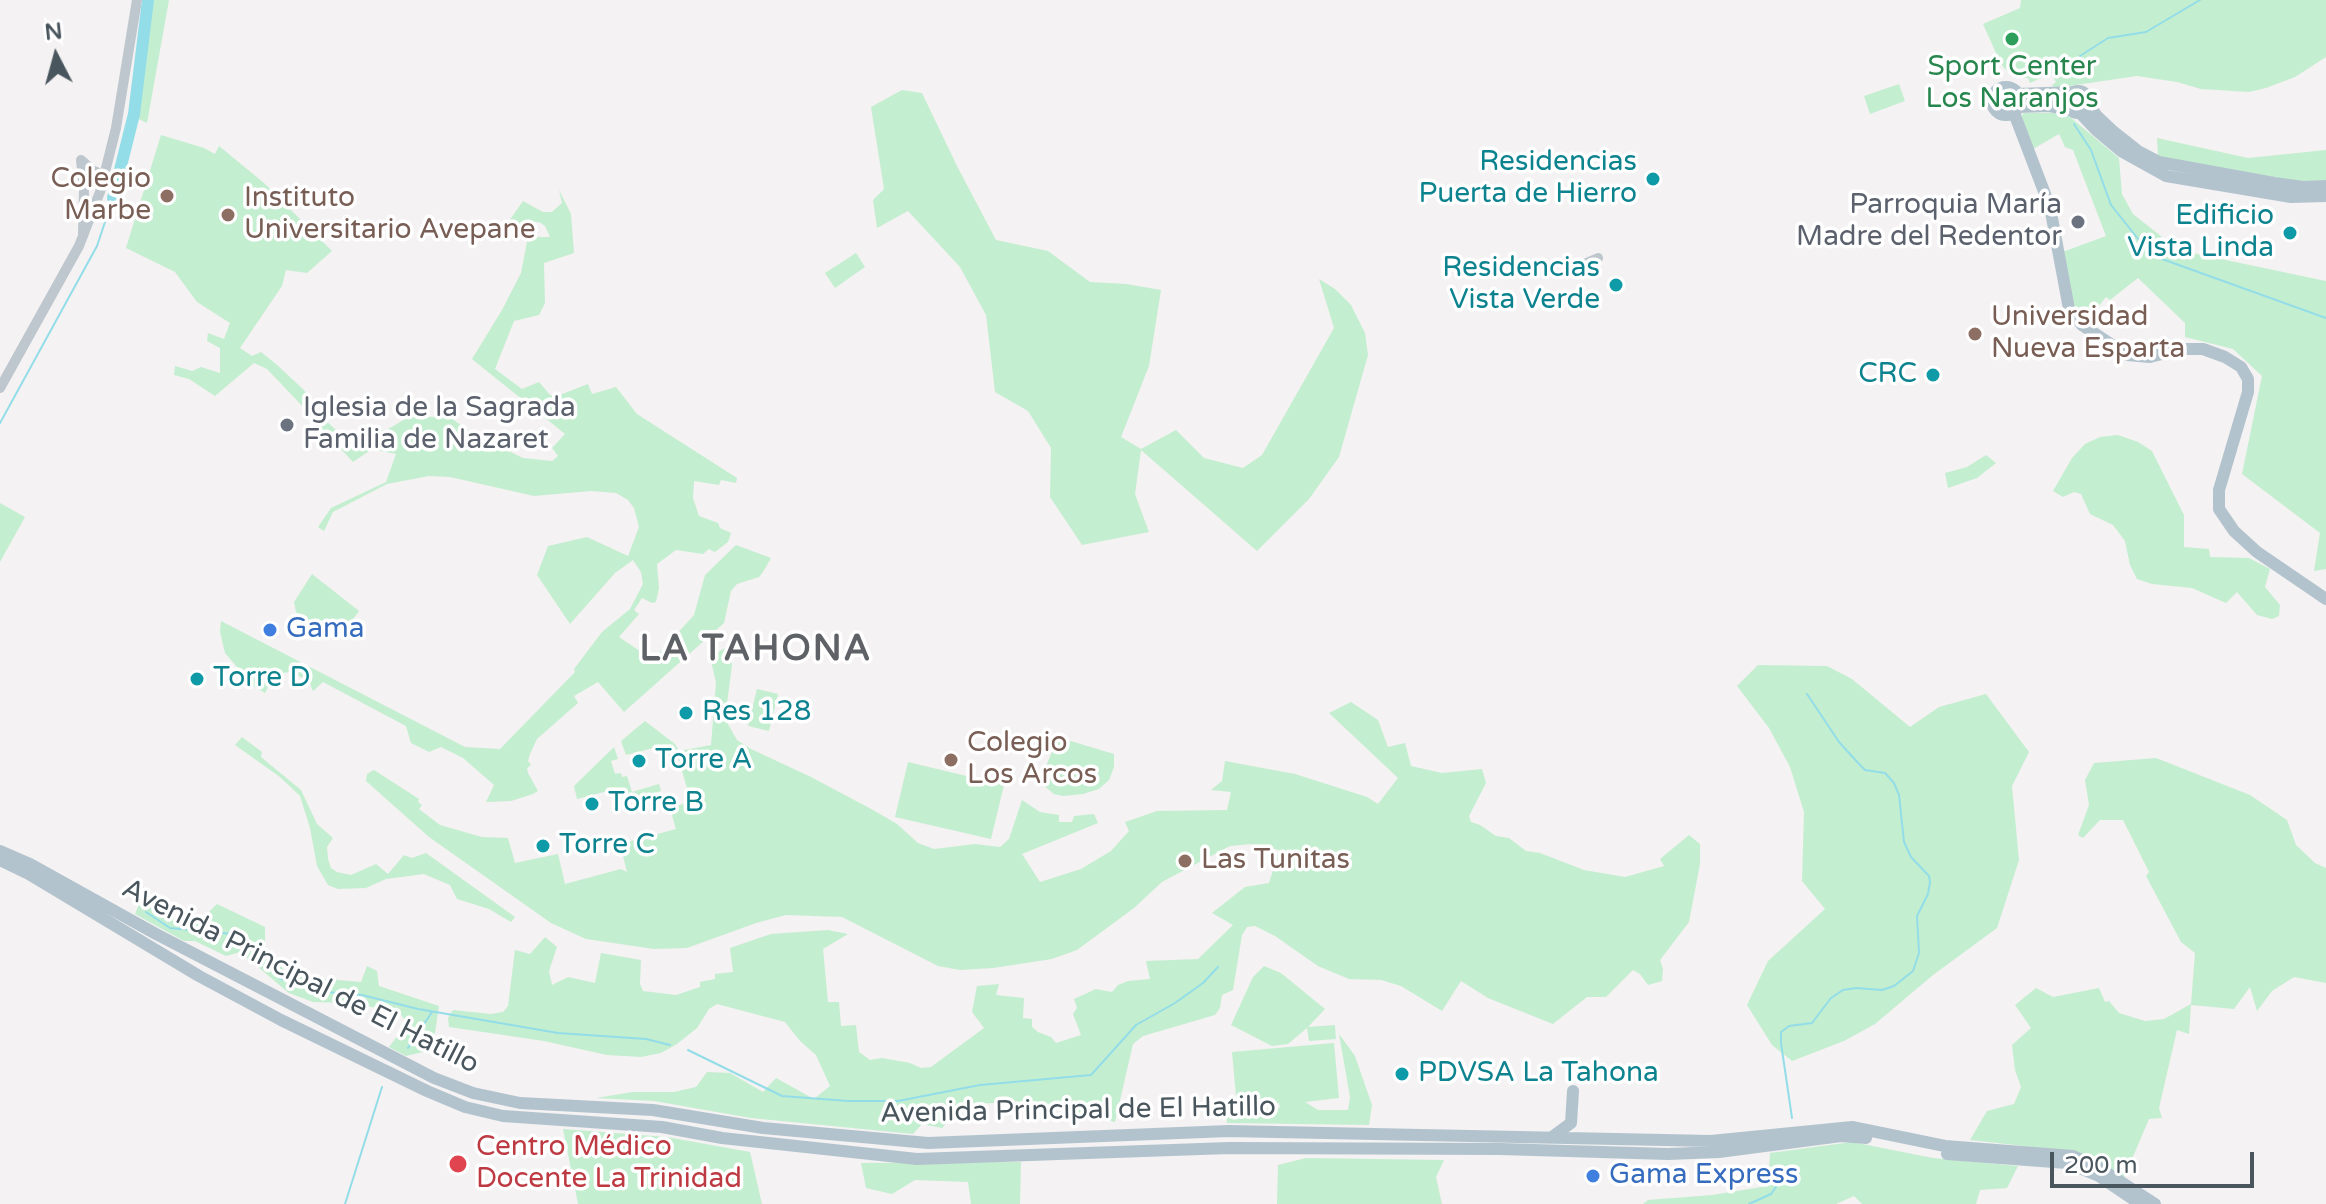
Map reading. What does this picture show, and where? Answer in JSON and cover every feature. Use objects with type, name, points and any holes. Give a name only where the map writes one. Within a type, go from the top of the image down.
[{"type":"main road","points":[[2073,92],[2067,102],[2096,115],[2138,151],[2159,162],[2274,183],[2326,186]]},
{"type":"main road","points":[[2017,105],[2084,92],[2088,97],[2080,109]]},
{"type":"main road","points":[[2017,105],[2080,109],[2096,130],[2121,151],[2166,176],[2291,197],[2326,196]]},
{"type":"main road","points":[[2017,105],[2050,207],[2069,309],[2082,325],[2127,355],[2150,357],[2182,349],[2203,349],[2241,367],[2248,379],[2248,392],[2219,490],[2219,509],[2227,523],[2257,552],[2326,599]]},
{"type":"main road","name":"Avenida Principal de El Hatillo","points":[[0,851],[30,864],[374,1048],[455,1087],[520,1103],[653,1110],[763,1128],[928,1143],[1229,1131],[1711,1141],[1852,1127],[1945,1146],[2073,1156],[2098,1167],[2155,1204]]},
{"type":"main road","name":"Avenida Principal de El Hatillo","points":[[0,860],[281,1020],[427,1091],[465,1107],[503,1116],[662,1127],[722,1138],[928,1160],[1229,1148],[1500,1149],[1668,1154],[1719,1152],[1852,1136],[1966,1157],[2067,1163],[2099,1176],[2140,1204]]},
{"type":"main road","points":[[1552,1137],[1571,1123],[1573,1091]]},
{"type":"street","points":[[0,388],[66,271],[105,176],[137,0]]},
{"type":"street","points":[[83,235],[81,160],[105,176]]},
{"type":"street","points":[[1568,271],[1598,258]]},
{"type":"green space","points":[[146,0],[169,0],[147,123],[130,115]]},
{"type":"green space","points":[[2021,0],[2326,0],[2326,57],[2295,77],[2249,92],[2201,89],[2137,76],[2055,88],[2052,85],[2056,82],[2051,73],[2030,83],[2028,78],[2008,72],[2001,64],[1983,24],[2020,8]]},
{"type":"green space","points":[[1899,84],[1905,101],[1870,114],[1864,96]]},
{"type":"green space","points":[[902,90],[922,93],[996,240],[1048,251],[1090,282],[1161,290],[1149,366],[1121,437],[1141,449],[1176,430],[1204,458],[1243,468],[1262,455],[1334,328],[1319,279],[1351,305],[1365,333],[1368,355],[1339,457],[1309,499],[1257,551],[1141,450],[1135,494],[1149,532],[1082,545],[1050,497],[1051,448],[1028,411],[995,392],[986,315],[960,267],[908,211],[877,228],[873,200],[884,189],[871,107]]},
{"type":"green space","points":[[2024,113],[2060,113],[2070,117],[2119,158],[2122,194],[2133,214],[2162,237],[2159,246],[2326,281],[2326,569],[2314,571],[2320,533],[2242,474],[2262,376],[2233,349],[2185,337],[2185,323],[2138,278],[2110,300],[2106,297],[2089,318],[2069,301],[2060,253],[2106,236],[2073,150],[2065,147],[2059,134],[2033,149],[2021,116]]},
{"type":"green space","points":[[161,135],[215,154],[219,146],[264,183],[332,251],[307,273],[286,270],[282,286],[240,348],[252,356],[261,352],[276,364],[304,390],[323,418],[337,431],[355,438],[376,434],[379,428],[385,431],[412,415],[433,417],[444,413],[473,434],[523,458],[552,461],[558,456],[552,448],[565,434],[472,359],[521,273],[528,237],[550,237],[545,226],[532,222],[525,224],[515,238],[509,221],[523,201],[543,212],[552,212],[562,203],[559,190],[571,214],[574,253],[544,263],[545,303],[539,315],[514,321],[495,369],[522,389],[539,382],[550,395],[557,396],[588,384],[592,394],[616,387],[637,414],[737,478],[736,483],[721,480],[719,485],[694,481],[693,498],[699,516],[718,523],[720,528],[731,533],[728,542],[715,552],[709,549],[703,554],[676,550],[657,564],[659,588],[656,602],[642,598],[634,610],[639,614],[619,637],[653,660],[694,615],[705,575],[736,545],[771,558],[763,572],[759,577],[737,584],[731,591],[724,623],[624,712],[598,682],[574,696],[578,703],[537,739],[530,754],[528,773],[538,791],[533,794],[511,801],[486,802],[494,785],[463,758],[441,747],[429,752],[411,743],[406,726],[323,682],[313,691],[309,681],[290,672],[275,674],[265,693],[253,686],[225,653],[221,621],[465,747],[500,749],[575,672],[574,669],[602,632],[630,609],[643,584],[641,572],[633,560],[615,573],[570,624],[537,575],[548,546],[587,537],[628,556],[639,527],[634,508],[616,493],[591,491],[534,496],[450,477],[429,476],[387,484],[333,512],[324,531],[318,527],[331,508],[386,482],[396,454],[372,449],[353,462],[324,431],[321,432],[306,410],[267,369],[254,363],[215,396],[189,379],[174,375],[175,366],[192,371],[201,367],[220,373],[220,348],[207,341],[208,333],[224,339],[230,323],[197,302],[175,272],[126,248]]},
{"type":"green space","points":[[2157,138],[2248,158],[2326,150],[2326,180],[2304,182],[2206,167],[2158,156]]},
{"type":"green space","points":[[856,253],[865,267],[835,288],[825,273]]},
{"type":"green space","points":[[2118,435],[2152,451],[2184,515],[2184,547],[2209,549],[2210,557],[2249,558],[2270,569],[2265,587],[2280,605],[2279,616],[2272,619],[2257,615],[2237,592],[2226,603],[2192,588],[2152,584],[2137,579],[2130,565],[2125,541],[2113,525],[2090,514],[2081,494],[2074,492],[2063,497],[2053,491],[2072,458],[2085,444],[2100,437]]},
{"type":"green space","points":[[1986,455],[1996,463],[1977,478],[1948,488],[1945,473],[1967,467]]},
{"type":"green space","points":[[0,503],[25,517],[0,562]]},
{"type":"green space","points":[[312,574],[359,611],[340,637],[296,612],[294,602]]},
{"type":"green space","points":[[728,646],[732,665],[725,719],[737,740],[873,810],[897,824],[918,843],[934,849],[975,844],[1000,847],[1009,839],[1022,800],[1040,812],[1059,815],[1059,822],[1072,822],[1074,816],[1094,814],[1098,823],[1022,854],[1040,882],[1081,869],[1111,851],[1129,831],[1125,822],[1157,811],[1227,810],[1231,792],[1211,790],[1222,781],[1225,761],[1295,774],[1367,797],[1378,804],[1398,778],[1329,713],[1351,702],[1378,720],[1388,747],[1405,743],[1411,766],[1442,773],[1482,769],[1486,783],[1469,816],[1471,822],[1496,836],[1509,838],[1526,851],[1540,853],[1584,870],[1625,877],[1664,866],[1660,859],[1689,835],[1700,844],[1700,864],[1689,922],[1660,960],[1662,981],[1648,985],[1633,970],[1606,997],[1587,997],[1553,1024],[1488,998],[1461,981],[1442,1011],[1401,986],[1381,980],[1349,979],[1318,966],[1275,936],[1255,926],[1247,927],[1242,935],[1233,990],[1222,995],[1220,1008],[1215,1015],[1143,1036],[1133,1044],[1115,1122],[1034,1101],[973,1104],[956,1114],[942,1128],[922,1124],[913,1134],[751,1118],[654,1101],[596,1098],[633,1092],[674,1092],[696,1087],[707,1072],[730,1073],[763,1092],[776,1078],[814,1099],[830,1086],[816,1055],[785,1022],[717,1004],[709,1009],[697,1028],[677,1044],[661,1053],[641,1057],[607,1055],[544,1041],[449,1027],[448,1018],[453,1010],[491,1014],[503,1012],[508,1006],[515,950],[530,954],[545,937],[557,947],[549,971],[552,985],[568,977],[595,983],[601,953],[641,960],[640,984],[643,991],[676,995],[700,987],[700,982],[715,979],[715,974],[733,972],[730,948],[771,934],[828,930],[848,934],[823,949],[828,1002],[839,1002],[841,1026],[856,1025],[859,1052],[870,1060],[882,1058],[921,1068],[931,1067],[984,1028],[972,1012],[977,986],[999,984],[996,995],[1024,998],[1023,1018],[1032,1019],[1032,1027],[1056,1043],[1081,1035],[1073,1014],[1077,1008],[1074,999],[1096,989],[1112,992],[1128,981],[1150,979],[1146,961],[1198,959],[1233,925],[1212,913],[1245,887],[1269,883],[1279,850],[1251,844],[1230,846],[1162,882],[1134,908],[1077,950],[1052,959],[993,968],[960,970],[938,966],[842,917],[786,915],[687,948],[654,949],[586,939],[551,923],[429,837],[366,781],[367,774],[374,770],[419,799],[422,805],[419,809],[440,825],[482,837],[508,838],[515,863],[558,854],[565,884],[621,869],[627,872],[620,844],[676,829],[670,808],[686,803],[689,795],[678,757],[670,760],[665,745],[626,755],[621,741],[645,721],[675,744],[679,751],[711,745],[716,682],[710,657]]},
{"type":"green space","points":[[1758,665],[1827,666],[1852,679],[1910,727],[1939,707],[1986,694],[2029,752],[2012,786],[2019,860],[1997,928],[1933,975],[1875,1024],[1844,1041],[1792,1061],[1772,1045],[1747,1005],[1768,961],[1825,909],[1802,881],[1804,812],[1790,767],[1769,728],[1737,686]]},
{"type":"green space","points":[[757,689],[778,694],[769,731],[748,726]]},
{"type":"green space","points":[[242,737],[301,790],[317,824],[333,838],[327,847],[328,859],[331,868],[337,872],[351,875],[376,864],[388,874],[404,855],[412,858],[426,853],[515,917],[511,922],[489,909],[457,899],[450,885],[424,874],[386,879],[366,888],[338,889],[328,885],[317,866],[300,796],[280,777],[235,745]]},
{"type":"green space","points":[[1064,739],[1114,754],[1114,767],[1109,780],[1099,789],[1063,796],[1054,794],[1043,785],[1041,779],[1055,744]]},
{"type":"green space","points":[[614,747],[618,759],[611,761],[615,774],[627,776],[632,792],[659,784],[661,791],[624,802],[619,788],[577,799],[574,786]]},
{"type":"green space","points":[[2156,758],[2250,795],[2287,820],[2296,845],[2315,863],[2326,868],[2326,983],[2294,977],[2272,991],[2257,1011],[2250,987],[2234,1009],[2191,1005],[2189,1034],[2177,1030],[2159,1108],[2162,1118],[2149,1119],[2124,1178],[2078,1152],[1970,1140],[1987,1111],[2014,1104],[2021,1087],[2012,1045],[2031,1028],[2015,1005],[2036,988],[2053,997],[2099,988],[2105,1002],[2109,1001],[2119,1013],[2145,1021],[2164,1019],[2191,1004],[2195,953],[2181,942],[2146,876],[2149,872],[2123,820],[2100,820],[2083,838],[2078,835],[2089,805],[2085,780],[2094,763]]},
{"type":"green space","points":[[908,762],[1004,785],[991,839],[895,817]]},
{"type":"green space","points":[[140,902],[170,918],[201,920],[217,904],[265,927],[265,950],[290,976],[361,982],[367,966],[377,971],[379,986],[439,1006],[435,1033],[423,1052],[406,1056],[389,1047],[407,1023],[399,1012],[350,1003],[313,1002],[289,993],[240,952],[226,956],[195,941],[184,941],[135,914]]},
{"type":"green space","points":[[1264,966],[1281,973],[1325,1009],[1308,1027],[1335,1025],[1336,1039],[1309,1041],[1307,1028],[1288,1044],[1272,1046],[1231,1025],[1253,977]]},
{"type":"green space","points":[[1339,1034],[1355,1056],[1372,1105],[1369,1125],[1227,1123],[1226,1110],[1280,1108],[1279,1103],[1237,1107],[1232,1052],[1334,1043],[1339,1098],[1305,1102],[1318,1110],[1348,1110],[1350,1097]]},
{"type":"green space","points":[[563,1129],[667,1137],[750,1152],[762,1204],[578,1204]]},
{"type":"green space","points":[[1852,1142],[1933,1158],[2018,1166],[2007,1188],[1980,1190],[1976,1204],[1862,1204],[1854,1196],[1836,1204],[1643,1204],[1648,1200],[1712,1195],[1768,1186],[1770,1153]]},
{"type":"green space","points":[[1306,1158],[1444,1160],[1436,1177],[1442,1204],[1277,1204],[1278,1165]]},
{"type":"green space","points":[[1021,1162],[1020,1204],[971,1204],[968,1182],[915,1180],[892,1194],[866,1188],[861,1163]]},
{"type":"waterway","points":[[113,198],[134,114],[148,0]]},
{"type":"waterway","points":[[2078,62],[2080,56],[2108,38],[2146,32],[2200,0]]},
{"type":"waterway","points":[[2074,124],[2091,150],[2111,205],[2151,255],[2326,318]]},
{"type":"waterway","points":[[0,423],[97,246],[113,198]]},
{"type":"waterway","points":[[1792,1118],[1781,1032],[1789,1026],[1812,1023],[1831,998],[1843,990],[1882,990],[1894,986],[1913,971],[1919,953],[1917,916],[1928,894],[1930,882],[1929,876],[1911,857],[1904,842],[1899,795],[1894,783],[1885,773],[1865,770],[1860,765],[1839,742],[1807,694]]},
{"type":"waterway","points":[[146,912],[170,928],[243,935],[259,959],[281,979],[327,992],[362,995],[418,1009],[558,1033],[646,1039],[670,1045]]},
{"type":"waterway","points":[[688,1050],[782,1096],[848,1101],[898,1101],[980,1085],[1091,1075],[1136,1025],[1175,1003],[1203,983],[1218,967]]},
{"type":"waterway","points":[[408,1048],[432,1012]]},
{"type":"waterway","points":[[345,1204],[382,1087]]},
{"type":"waterway","points":[[1749,1204],[1771,1194],[1778,1184]]},
{"type":"place","name":"Sport Center Los Naranjos","points":[[2012,39]]},
{"type":"place","name":"Residencias Puerta de Hierro","points":[[1653,179]]},
{"type":"place","name":"Colegio Marbe","points":[[167,196]]},
{"type":"place","name":"Instituto Universitario Avepane","points":[[228,215]]},
{"type":"place","name":"Parroquia María Madre del Redentor","points":[[2078,222]]},
{"type":"place","name":"Edificio Vista Linda","points":[[2290,233]]},
{"type":"place","name":"Residencias Vista Verde","points":[[1616,285]]},
{"type":"place","name":"Universidad Nueva Esparta","points":[[1975,334]]},
{"type":"place","name":"CRC","points":[[1933,375]]},
{"type":"place","name":"Iglesia de la Sagrada Familia de Nazaret","points":[[287,425]]},
{"type":"place","name":"Gama","points":[[270,630]]},
{"type":"place","name":"Torre D","points":[[197,679]]},
{"type":"place","name":"Res 128","points":[[686,713]]},
{"type":"place","name":"Colegio Los Arcos","points":[[951,760]]},
{"type":"place","name":"Torre A","points":[[639,761]]},
{"type":"place","name":"Torre B","points":[[592,804]]},
{"type":"place","name":"Torre C","points":[[543,846]]},
{"type":"place","name":"Las Tunitas","points":[[1185,861]]},
{"type":"place","name":"PDVSA La Tahona","points":[[1402,1074]]},
{"type":"place","name":"Centro Médico Docente La Trinidad","points":[[458,1164]]},
{"type":"place","name":"Gama Express","points":[[1593,1176]]},
{"type":"district","name":"LA TAHONA","points":[[756,651]]}]
